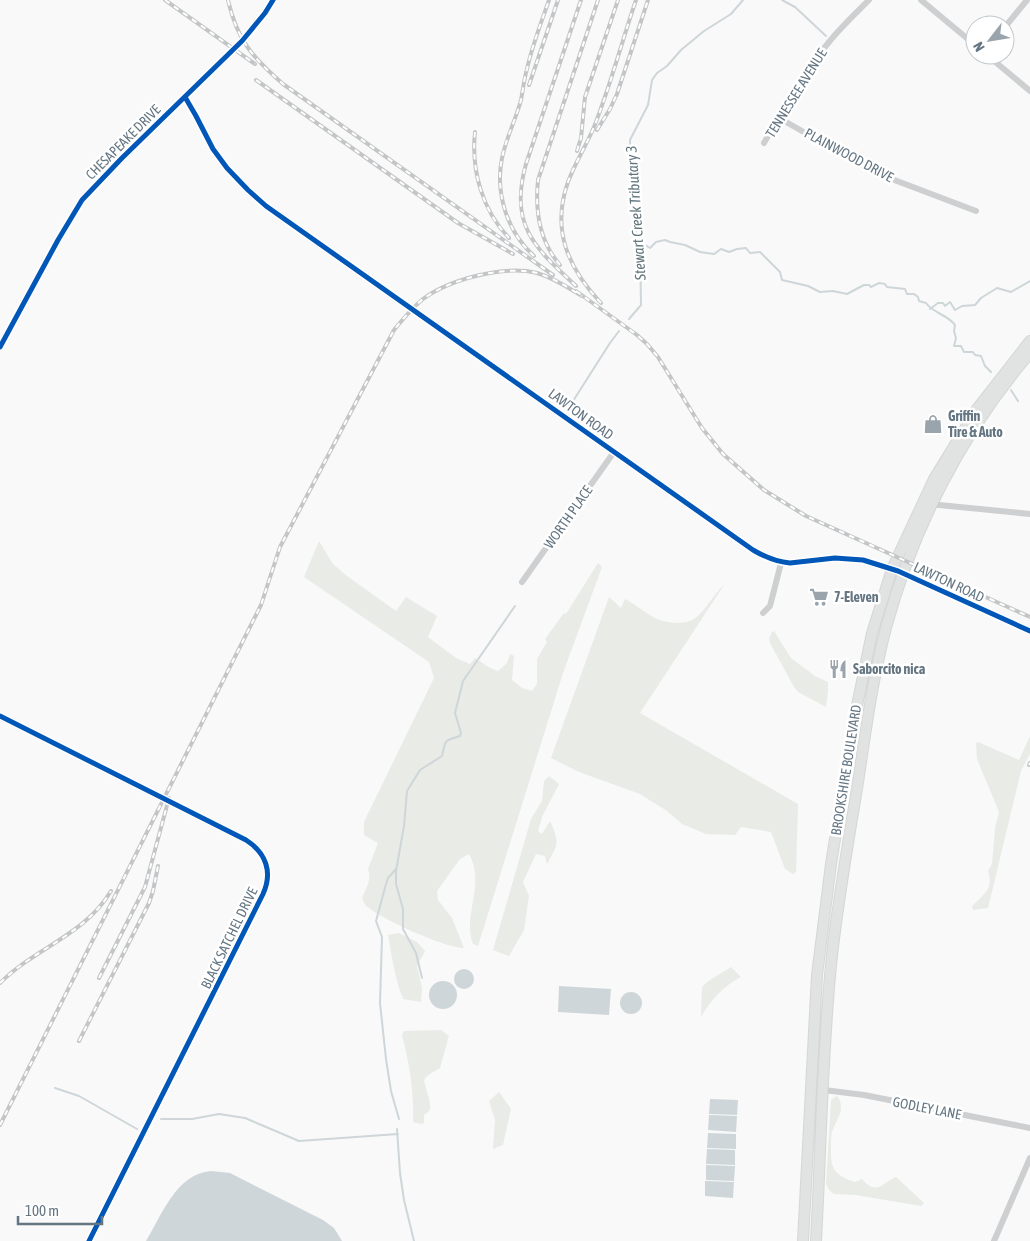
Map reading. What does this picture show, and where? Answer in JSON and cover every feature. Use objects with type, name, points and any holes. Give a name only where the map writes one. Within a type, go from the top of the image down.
[{"type":"highway","name":"BROOKSHIRE BOULEVARD","points":[[803,1241],[816,975],[831,864],[859,689],[872,634],[892,569],[962,432],[998,381],[1030,341]]},
{"type":"highway","name":"BROOKSHIRE BOULEVARD","points":[[816,1241],[830,976],[843,866],[886,627],[926,504],[1003,386],[1030,353]]},
{"type":"highway","points":[[816,975],[830,976]]},
{"type":"street","name":"CHESAPEAKE DRIVE","points":[[0,347],[82,200],[242,40],[265,13],[273,0]]},
{"type":"street","name":"TENNESSEE AVENUE","points":[[764,143],[803,77],[828,43],[869,0]]},
{"type":"street","points":[[921,0],[965,37]]},
{"type":"street","points":[[1015,15],[1028,0]]},
{"type":"street","points":[[999,65],[1030,91]]},
{"type":"street","name":"LAWTON ROAD","points":[[184,97],[213,149],[227,168],[243,186],[266,206],[752,550],[781,562],[852,558],[892,569],[1030,631]]},
{"type":"street","name":"PLAINWOOD DRIVE","points":[[779,118],[876,173],[976,211]]},
{"type":"street","name":"WORTH PLACE","points":[[522,582],[614,452]]},
{"type":"street","points":[[926,504],[1030,514]]},
{"type":"street","points":[[763,613],[770,606],[781,562]]},
{"type":"street","name":"BLACK SATCHEL DRIVE","points":[[0,716],[255,845],[262,854],[268,870],[268,882],[263,894],[89,1241]]},
{"type":"street","name":"GODLEY LANE","points":[[824,1090],[864,1095],[1030,1128]]},
{"type":"street","points":[[994,1241],[1030,1158]]},
{"type":"shaded area","points":[[319,541],[333,564],[396,611],[406,597],[437,616],[428,637],[456,658],[470,664],[475,658],[498,671],[507,663],[510,654],[514,656],[512,680],[522,688],[532,691],[537,684],[537,659],[547,642],[545,639],[564,613],[566,614],[598,563],[602,567],[563,673],[478,946],[473,944],[470,933],[475,877],[474,865],[469,854],[460,859],[437,891],[438,900],[452,918],[464,948],[430,939],[401,926],[368,907],[362,898],[369,880],[368,869],[378,843],[364,835],[364,822],[434,678],[429,662],[304,577]]},
{"type":"shaded area","points":[[724,585],[640,713],[798,804],[796,872],[793,874],[785,869],[771,832],[741,827],[735,835],[706,834],[682,824],[667,811],[640,794],[579,772],[551,758],[609,597],[621,608],[625,599],[655,618],[666,622],[678,623],[695,619]]},
{"type":"shaded area","points":[[774,631],[791,658],[815,676],[828,682],[826,707],[798,692],[794,687],[770,643],[769,638]]},
{"type":"shaded area","points":[[1030,736],[1030,754],[1021,771],[988,908],[973,910],[972,906],[989,887],[990,877],[988,871],[992,864],[995,828],[999,812],[977,759],[976,743],[978,742],[1019,760]]},
{"type":"shaded area","points":[[549,776],[559,784],[542,817],[538,831],[542,834],[550,821],[556,839],[554,852],[547,864],[545,856],[536,854],[523,882],[529,896],[524,930],[509,956],[493,950],[531,819],[542,801],[544,781]]},
{"type":"shaded area","points":[[399,933],[417,942],[425,951],[417,966],[422,988],[421,1002],[403,999],[400,991],[388,935]]},
{"type":"shaded area","points":[[731,967],[741,977],[718,994],[701,1017],[702,987]]},
{"type":"shaded area","points":[[464,969],[471,972],[474,979],[471,986],[464,989],[457,986],[454,979],[457,972]]},
{"type":"shaded area","points":[[443,981],[453,985],[457,995],[453,1005],[443,1009],[433,1005],[429,995],[433,985]]},
{"type":"shaded area","points":[[559,986],[611,989],[609,1015],[558,1012]]},
{"type":"shaded area","points":[[631,992],[639,995],[642,1003],[639,1011],[631,1014],[623,1011],[620,1003],[623,995]]},
{"type":"shaded area","points":[[441,1030],[449,1036],[440,1068],[424,1080],[430,1109],[424,1115],[424,1123],[413,1122],[411,1078],[402,1035],[406,1031]]},
{"type":"shaded area","points":[[499,1092],[511,1109],[503,1145],[493,1149],[495,1120],[489,1101]]},
{"type":"shaded area","points":[[837,1096],[840,1101],[841,1110],[832,1132],[831,1155],[833,1166],[838,1174],[855,1182],[862,1179],[872,1187],[879,1187],[896,1177],[924,1203],[921,1206],[856,1195],[834,1194],[829,1190],[826,1184],[831,1100]]},
{"type":"shaded area","points":[[710,1099],[738,1100],[737,1115],[709,1114]]},
{"type":"shaded area","points":[[709,1115],[737,1116],[736,1132],[708,1130]]},
{"type":"shaded area","points":[[708,1133],[736,1134],[736,1149],[707,1148]]},
{"type":"shaded area","points":[[707,1149],[735,1150],[735,1165],[706,1164]]},
{"type":"shaded area","points":[[706,1165],[735,1166],[734,1181],[706,1180]]},
{"type":"shaded area","points":[[211,1171],[230,1173],[323,1220],[334,1228],[342,1241],[146,1241],[164,1208],[179,1188],[199,1174]]},
{"type":"shaded area","points":[[705,1181],[734,1182],[733,1198],[705,1196]]},
{"type":"waterway","name":"Stewart Creek Tributary 3","points":[[629,319],[641,305],[640,245],[636,231],[631,183],[630,140],[648,105],[652,80],[657,73],[704,31],[731,14],[743,0]]},
{"type":"waterway","points":[[782,0],[795,7],[826,36]]},
{"type":"waterway","points":[[640,245],[650,248],[656,242],[665,240],[685,245],[700,252],[714,254],[721,249],[729,252],[746,248],[750,253],[760,252],[780,272],[782,280],[808,286],[820,292],[833,291],[847,294],[864,285],[871,287],[879,283],[885,284],[887,287],[905,289],[907,294],[914,294],[918,297],[919,301],[926,303],[952,322],[955,325],[956,338],[954,346],[961,346],[964,352],[973,352],[975,355],[981,356],[985,366],[991,372]]},
{"type":"waterway","points":[[930,309],[938,303],[943,303],[945,306],[950,302],[955,310],[962,306],[975,305],[981,298],[997,288],[1011,292],[1030,281]]},
{"type":"waterway","name":"Stewart Creek Tributary 3","points":[[573,401],[619,331]]},
{"type":"waterway","points":[[1011,390],[1018,401]]},
{"type":"waterway","name":"Stewart Creek Tributary 3","points":[[422,978],[416,953],[403,929],[403,909],[396,884],[396,871],[404,826],[407,791],[420,770],[442,756],[446,742],[460,736],[461,733],[455,713],[463,681],[515,606]]},
{"type":"waterway","points":[[396,869],[388,878],[376,921],[382,937],[380,1003],[386,1059],[391,1091],[399,1119]]},
{"type":"waterway","points":[[55,1088],[79,1096],[137,1129]]},
{"type":"waterway","points":[[161,1119],[192,1119],[219,1114],[245,1118],[299,1141],[398,1134]]},
{"type":"waterway","points":[[397,1129],[404,1200],[414,1241]]},
{"type":"railway","points":[[165,0],[255,64]]},
{"type":"railway","points":[[228,0],[241,37],[263,66],[283,84],[553,275]]},
{"type":"railway","points":[[534,256],[510,224],[502,198],[500,171],[504,151],[521,100],[531,52],[549,0]]},
{"type":"railway","points":[[529,85],[558,0]]},
{"type":"railway","points":[[576,286],[537,246],[523,219],[521,203],[526,164],[581,0]]},
{"type":"railway","points":[[560,265],[547,246],[540,225],[537,203],[538,180],[598,0]]},
{"type":"railway","points":[[577,151],[581,138],[585,97],[618,0]]},
{"type":"railway","points":[[601,303],[589,290],[572,262],[562,232],[561,216],[568,182],[600,112],[636,0]]},
{"type":"railway","points":[[597,130],[617,94],[648,0]]},
{"type":"railway","points":[[256,80],[458,223],[513,254]]},
{"type":"railway","points":[[475,132],[475,161],[480,189],[492,215],[509,238]]},
{"type":"railway","points":[[0,1125],[261,605],[280,547],[394,330],[415,306],[434,292],[462,280],[494,272],[524,271],[537,273],[555,280],[582,296]]},
{"type":"railway","points":[[576,291],[647,344],[658,357],[702,428],[723,454],[764,490],[806,516],[1030,617]]},
{"type":"railway","points":[[99,978],[145,887],[169,798]]},
{"type":"railway","points":[[79,1041],[149,903],[158,866]]},
{"type":"railway","points":[[0,983],[28,960],[88,919],[111,891]]},
{"type":"cycle path","points":[[0,347],[82,200],[122,158],[242,41],[273,0]]},
{"type":"cycle path","points":[[185,97],[213,149],[227,168],[266,206],[753,550],[771,559],[790,563],[835,558],[863,560],[898,571],[1030,631]]},
{"type":"cycle path","points":[[0,716],[246,840],[253,845],[266,864],[267,878],[263,894],[89,1241]]},
{"type":"place","name":"Griffin Tire & Auto","points":[[933,424]]},
{"type":"place","name":"7-Eleven","points":[[819,597]]},
{"type":"place","name":"Saborcito nica","points":[[838,669]]}]
